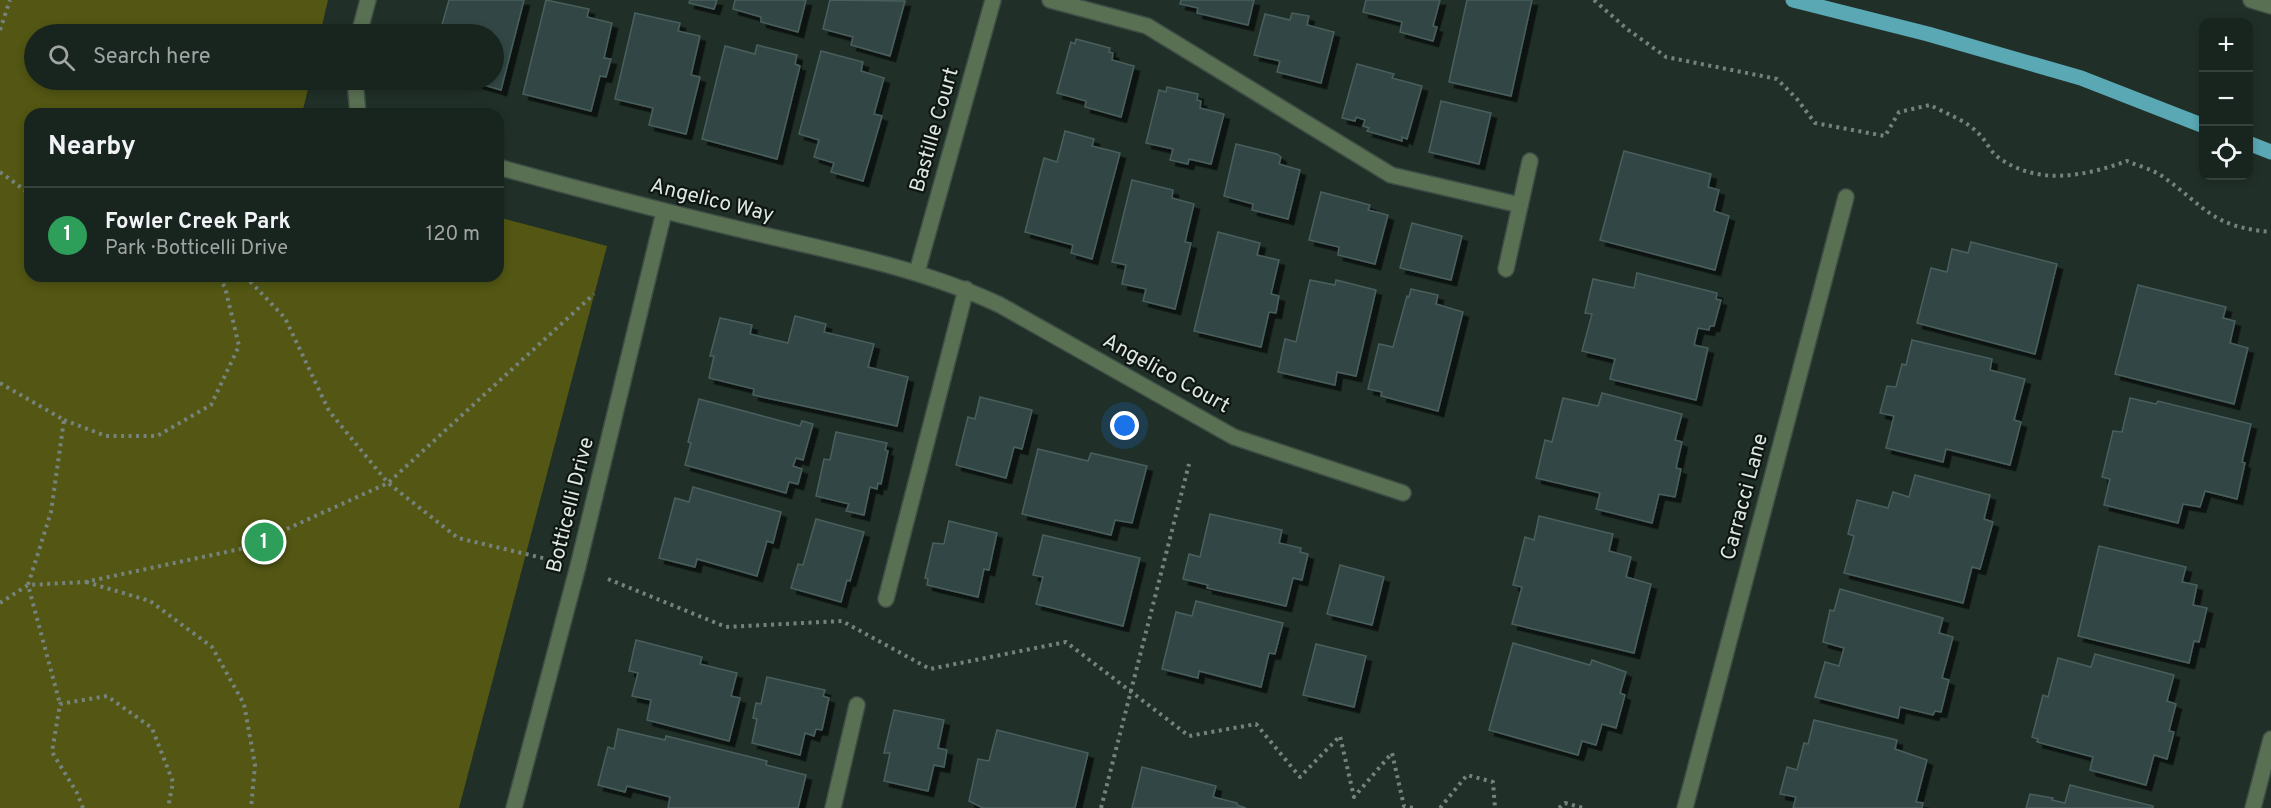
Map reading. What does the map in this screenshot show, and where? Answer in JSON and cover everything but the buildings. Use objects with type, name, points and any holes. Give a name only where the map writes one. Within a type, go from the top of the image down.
[{"type":"street","points":[[362,24],[368,0]]},
{"type":"street","name":"Bastille Court","points":[[917,272],[993,0]]},
{"type":"street","points":[[1050,0],[1147,26],[1391,175],[1520,205]]},
{"type":"street","points":[[2251,0],[2271,6]]},
{"type":"street","points":[[356,90],[357,108]]},
{"type":"street","points":[[1506,269],[1530,161]]},
{"type":"street","name":"Angelico Way","points":[[504,169],[664,212],[917,272]]},
{"type":"street","name":"Carracci Lane","points":[[1685,808],[1846,197]]},
{"type":"street","name":"Botticelli Drive","points":[[514,808],[578,566],[664,212]]},
{"type":"street","name":"Angelico Court","points":[[917,272],[966,289],[1000,305],[1234,437],[1402,493]]},
{"type":"street","points":[[886,599],[966,289]]},
{"type":"street","points":[[833,808],[857,705]]},
{"type":"street","points":[[2253,808],[2271,739]]},
{"type":"path","points":[[0,30],[10,0]]},
{"type":"path","points":[[1594,0],[1627,29],[1666,57],[1777,79],[1797,99],[1815,123],[1885,136],[1899,112],[1930,105],[1977,132],[1997,158],[2028,172],[2057,177],[2097,172],[2127,161],[2160,175],[2209,215],[2241,230],[2271,232]]},
{"type":"path","points":[[0,172],[24,190]]},
{"type":"path","points":[[0,383],[64,420],[106,436],[158,436],[211,405],[239,346],[225,287],[221,282]]},
{"type":"path","points":[[250,282],[285,318],[329,411],[388,483],[458,538],[578,566],[726,627],[842,621],[930,669],[1066,642],[1132,689],[1190,736],[1256,724],[1300,777],[1340,736],[1354,797],[1392,753],[1404,806],[1413,808]]},
{"type":"path","points":[[0,603],[28,585],[85,582],[245,548],[388,483],[594,294]]},
{"type":"path","points":[[64,420],[51,512],[28,585],[60,704],[52,752],[78,793],[83,808]]},
{"type":"path","points":[[1101,808],[1189,464]]},
{"type":"path","points":[[85,582],[150,601],[212,647],[244,704],[255,765],[251,808]]},
{"type":"path","points":[[60,704],[107,696],[152,728],[173,782],[168,808]]},
{"type":"path","points":[[1440,808],[1467,775],[1492,782],[1495,808]]},
{"type":"path","points":[[1559,808],[1565,803],[1583,808]]},
{"type":"shaded area","points":[[0,0],[328,0],[322,24],[24,24],[24,90],[308,90],[303,108],[24,108],[24,282],[504,282],[504,219],[607,246],[459,808],[0,808]]},
{"type":"waterway","points":[[1793,0],[1928,34],[2081,78],[2199,124]]},
{"type":"waterway","points":[[2253,145],[2271,152]]},
{"type":"place","name":"Fowler Creek Park","points":[[264,542]]}]
